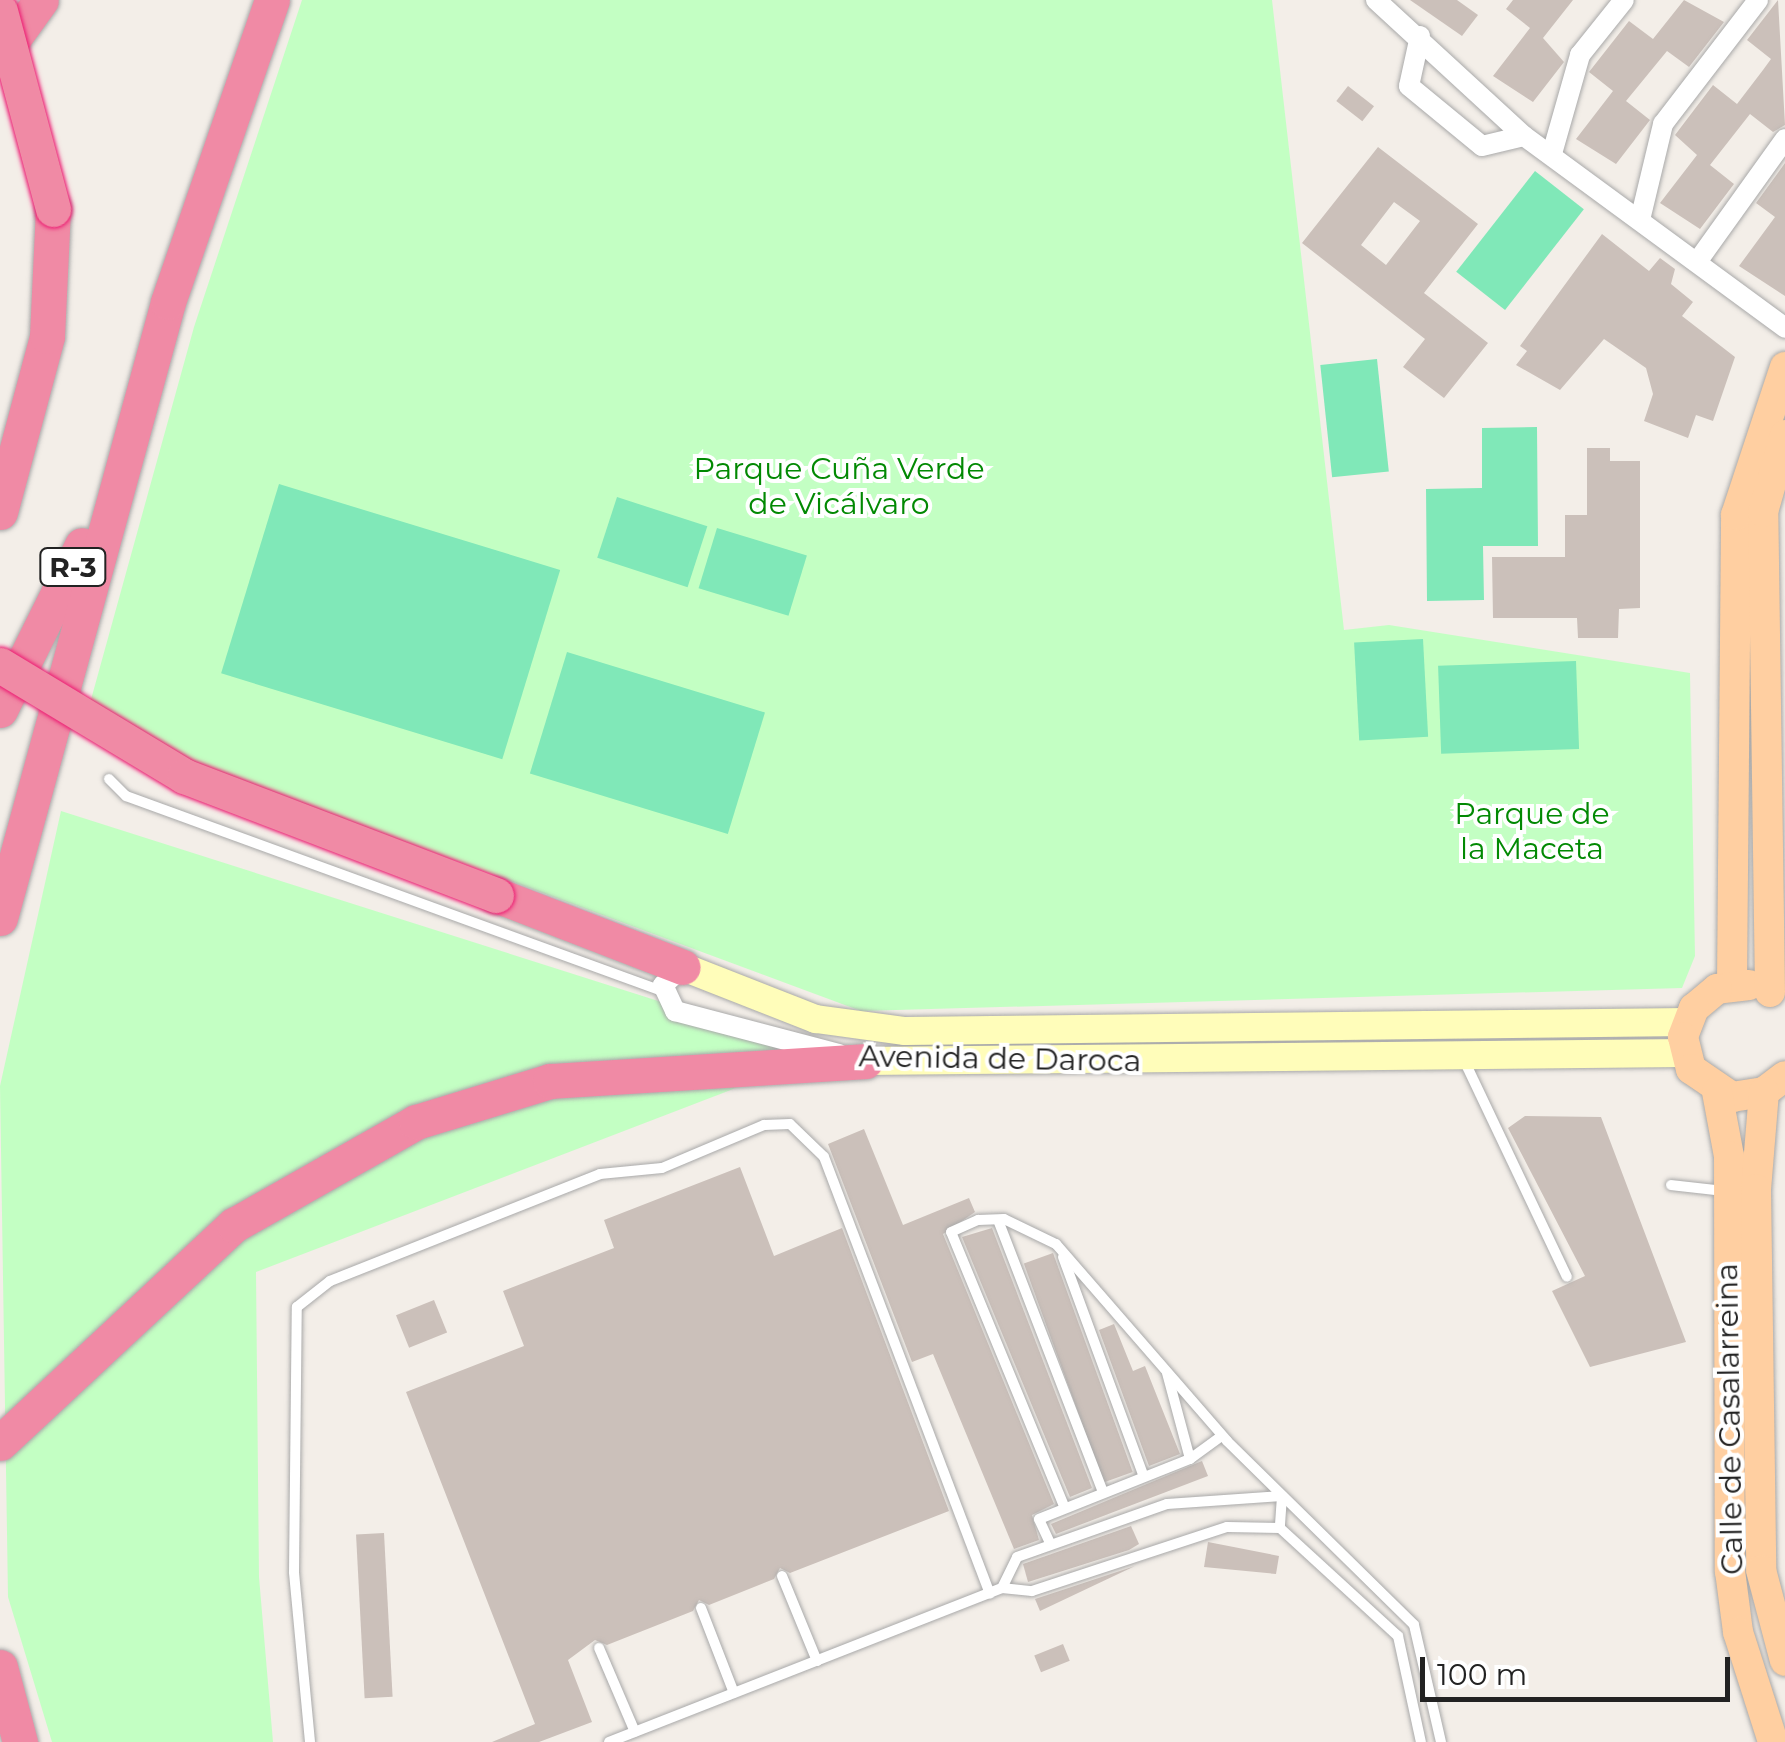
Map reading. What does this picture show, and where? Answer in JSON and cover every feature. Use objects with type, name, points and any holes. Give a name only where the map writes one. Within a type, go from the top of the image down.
[{"type":"highway","points":[[0,56],[41,0]]},
{"type":"highway","name":"R-3","points":[[0,710],[60,598],[134,418],[216,142],[272,0]]},
{"type":"highway","points":[[0,11],[53,210],[48,336],[0,512]]},
{"type":"highway","points":[[0,918],[134,418]]},
{"type":"highway","points":[[0,666],[184,776],[496,896],[672,979]]},
{"type":"highway","points":[[0,1443],[164,1286],[234,1225],[416,1122],[550,1082],[865,1061]]},
{"type":"highway","points":[[0,1667],[20,1742]]},
{"type":"main road","points":[[1732,984],[1761,512],[1785,367]]},
{"type":"main road","points":[[1775,1084],[1716,1092],[1686,1038],[1704,997],[1732,984],[1778,999],[1761,512],[1785,435]]},
{"type":"main road","name":"Avenida de Daroca","points":[[672,979],[816,1019],[905,1031],[1686,1038]]},
{"type":"main road","name":"Avenida de Daroca","points":[[865,1061],[1462,1057],[1686,1038]]},
{"type":"main road","name":"Calle de Casalarreina","points":[[1775,1084],[1756,1190],[1761,1570],[1779,1620],[1785,1661]]},
{"type":"main road","name":"Calle de Casalarreina","points":[[1716,1092],[1727,1191],[1730,1571],[1738,1632],[1773,1742]]},
{"type":"street","points":[[1376,0],[1420,36],[1436,64],[1524,136],[1553,150],[1785,328]]},
{"type":"street","points":[[1553,150],[1580,55],[1624,0]]},
{"type":"street","points":[[1640,220],[1664,124],[1758,0]]},
{"type":"street","points":[[1420,36],[1409,86],[1482,146],[1524,136]]},
{"type":"street","points":[[1697,262],[1785,139]]},
{"type":"street","name":"Avenida de Daroca","points":[[672,979],[675,1011],[865,1061]]},
{"type":"lane","points":[[109,779],[126,796],[672,979]]},
{"type":"lane","points":[[1462,1057],[1567,1278]]},
{"type":"lane","points":[[310,1742],[294,1572],[297,1307],[330,1281],[582,1182],[662,1168],[764,1125],[790,1124],[824,1157],[996,1590]]},
{"type":"lane","points":[[1670,1185],[1727,1191]]},
{"type":"lane","points":[[998,1220],[1103,1492]]},
{"type":"lane","points":[[1064,1506],[951,1232],[998,1220],[1060,1248],[1222,1436],[1414,1624],[1441,1742]]},
{"type":"lane","points":[[1060,1248],[1144,1476]]},
{"type":"lane","points":[[1167,1372],[1190,1459]]},
{"type":"lane","points":[[1050,1544],[1039,1519],[1190,1459],[1222,1436]]},
{"type":"lane","points":[[1280,1528],[1282,1496]]},
{"type":"lane","points":[[996,1590],[1017,1556],[1167,1504],[1282,1496]]},
{"type":"lane","points":[[609,1742],[996,1590],[1032,1591],[1200,1532],[1280,1528],[1398,1636],[1420,1742]]},
{"type":"lane","points":[[782,1576],[816,1661]]},
{"type":"lane","points":[[701,1608],[734,1693]]},
{"type":"lane","points":[[599,1648],[635,1732]]},
{"type":"green space","name":"Parque Cuña Verde de Vicálvaro","points":[[302,0],[1272,0],[1344,630],[1389,625],[1690,673],[1695,956],[1682,988],[861,1011],[139,743],[87,714],[194,327]]},
{"type":"green space","points":[[1535,171],[1584,209],[1505,310],[1456,272]]},
{"type":"green space","points":[[1377,359],[1389,471],[1332,477],[1320,365]]},
{"type":"green space","points":[[1537,427],[1538,546],[1483,546],[1484,600],[1427,601],[1426,489],[1482,488],[1482,428]]},
{"type":"green space","points":[[279,484],[560,570],[502,759],[221,673]]},
{"type":"green space","points":[[617,497],[707,526],[688,587],[597,558]]},
{"type":"green space","points":[[717,528],[807,555],[788,616],[699,588]]},
{"type":"green space","points":[[1423,639],[1428,737],[1359,740],[1354,643]]},
{"type":"green space","points":[[567,652],[765,713],[728,834],[530,773]]},
{"type":"green space","points":[[1576,661],[1579,749],[1441,754],[1438,666]]},
{"type":"green space","points":[[61,811],[825,1054],[256,1272],[259,1577],[273,1742],[52,1742],[8,1597],[0,1086]]},
{"type":"building","points":[[1410,0],[1457,0],[1478,15],[1462,36]]},
{"type":"building","points":[[1513,0],[1573,0],[1543,38],[1564,62],[1533,102],[1493,76],[1530,28],[1506,9]]},
{"type":"building","points":[[1684,0],[1724,22],[1689,67],[1667,51],[1626,101],[1650,120],[1616,164],[1576,139],[1613,91],[1589,72],[1629,21],[1653,39]]},
{"type":"building","points":[[1778,0],[1785,125],[1773,132],[1750,114],[1710,165],[1734,184],[1700,229],[1660,203],[1697,155],[1675,135],[1713,85],[1737,104],[1763,70],[1771,59],[1747,40]]},
{"type":"building","points":[[1348,86],[1374,106],[1362,121],[1336,101]]},
{"type":"building","points":[[1378,147],[1478,224],[1424,293],[1488,343],[1444,398],[1403,367],[1425,339],[1302,243]],"holes":[[[1394,202],[1420,221],[1386,265],[1361,245]]]},
{"type":"building","points":[[1785,163],[1785,296],[1739,266],[1775,217],[1756,203]]},
{"type":"building","points":[[1602,234],[1649,271],[1660,258],[1675,269],[1671,284],[1693,302],[1682,316],[1735,357],[1713,421],[1696,415],[1688,438],[1644,421],[1653,394],[1646,368],[1604,339],[1560,390],[1516,365],[1527,351],[1520,346]]},
{"type":"building","points":[[1587,448],[1610,448],[1610,461],[1640,461],[1640,608],[1619,609],[1618,638],[1578,638],[1577,618],[1493,618],[1492,557],[1565,557],[1565,515],[1587,515]]},
{"type":"building","points":[[1525,1116],[1601,1117],[1686,1342],[1590,1367],[1552,1291],[1585,1276],[1508,1128]]},
{"type":"building","points":[[864,1129],[903,1225],[969,1198],[975,1212],[943,1234],[1054,1504],[1032,1515],[1039,1540],[1014,1549],[933,1354],[912,1362],[828,1144]]},
{"type":"building","points":[[740,1167],[774,1256],[842,1228],[949,1511],[790,1573],[780,1568],[774,1579],[709,1605],[699,1600],[693,1611],[607,1645],[595,1640],[568,1660],[592,1722],[539,1742],[492,1742],[535,1724],[406,1392],[524,1346],[503,1291],[614,1248],[604,1220]]},
{"type":"building","points":[[992,1228],[1092,1488],[1070,1497],[962,1237]]},
{"type":"building","points":[[1053,1253],[1133,1472],[1104,1483],[1024,1264]]},
{"type":"building","points":[[434,1300],[447,1332],[409,1348],[396,1315]]},
{"type":"building","points":[[1114,1324],[1133,1371],[1145,1366],[1180,1454],[1149,1466],[1099,1330]]},
{"type":"building","points":[[1202,1461],[1208,1476],[1056,1534],[1051,1524]]},
{"type":"building","points":[[1131,1526],[1139,1544],[1129,1550],[1028,1582],[1023,1564]]},
{"type":"building","points":[[384,1533],[393,1697],[365,1698],[356,1534]]},
{"type":"building","points":[[1208,1542],[1279,1556],[1276,1574],[1204,1567]]},
{"type":"building","points":[[1135,1566],[1040,1611],[1035,1599]]},
{"type":"building","points":[[1063,1644],[1070,1661],[1041,1672],[1034,1656]]},
{"type":"park label","name":"Parque de la Maceta","points":[[1532,831]]}]
